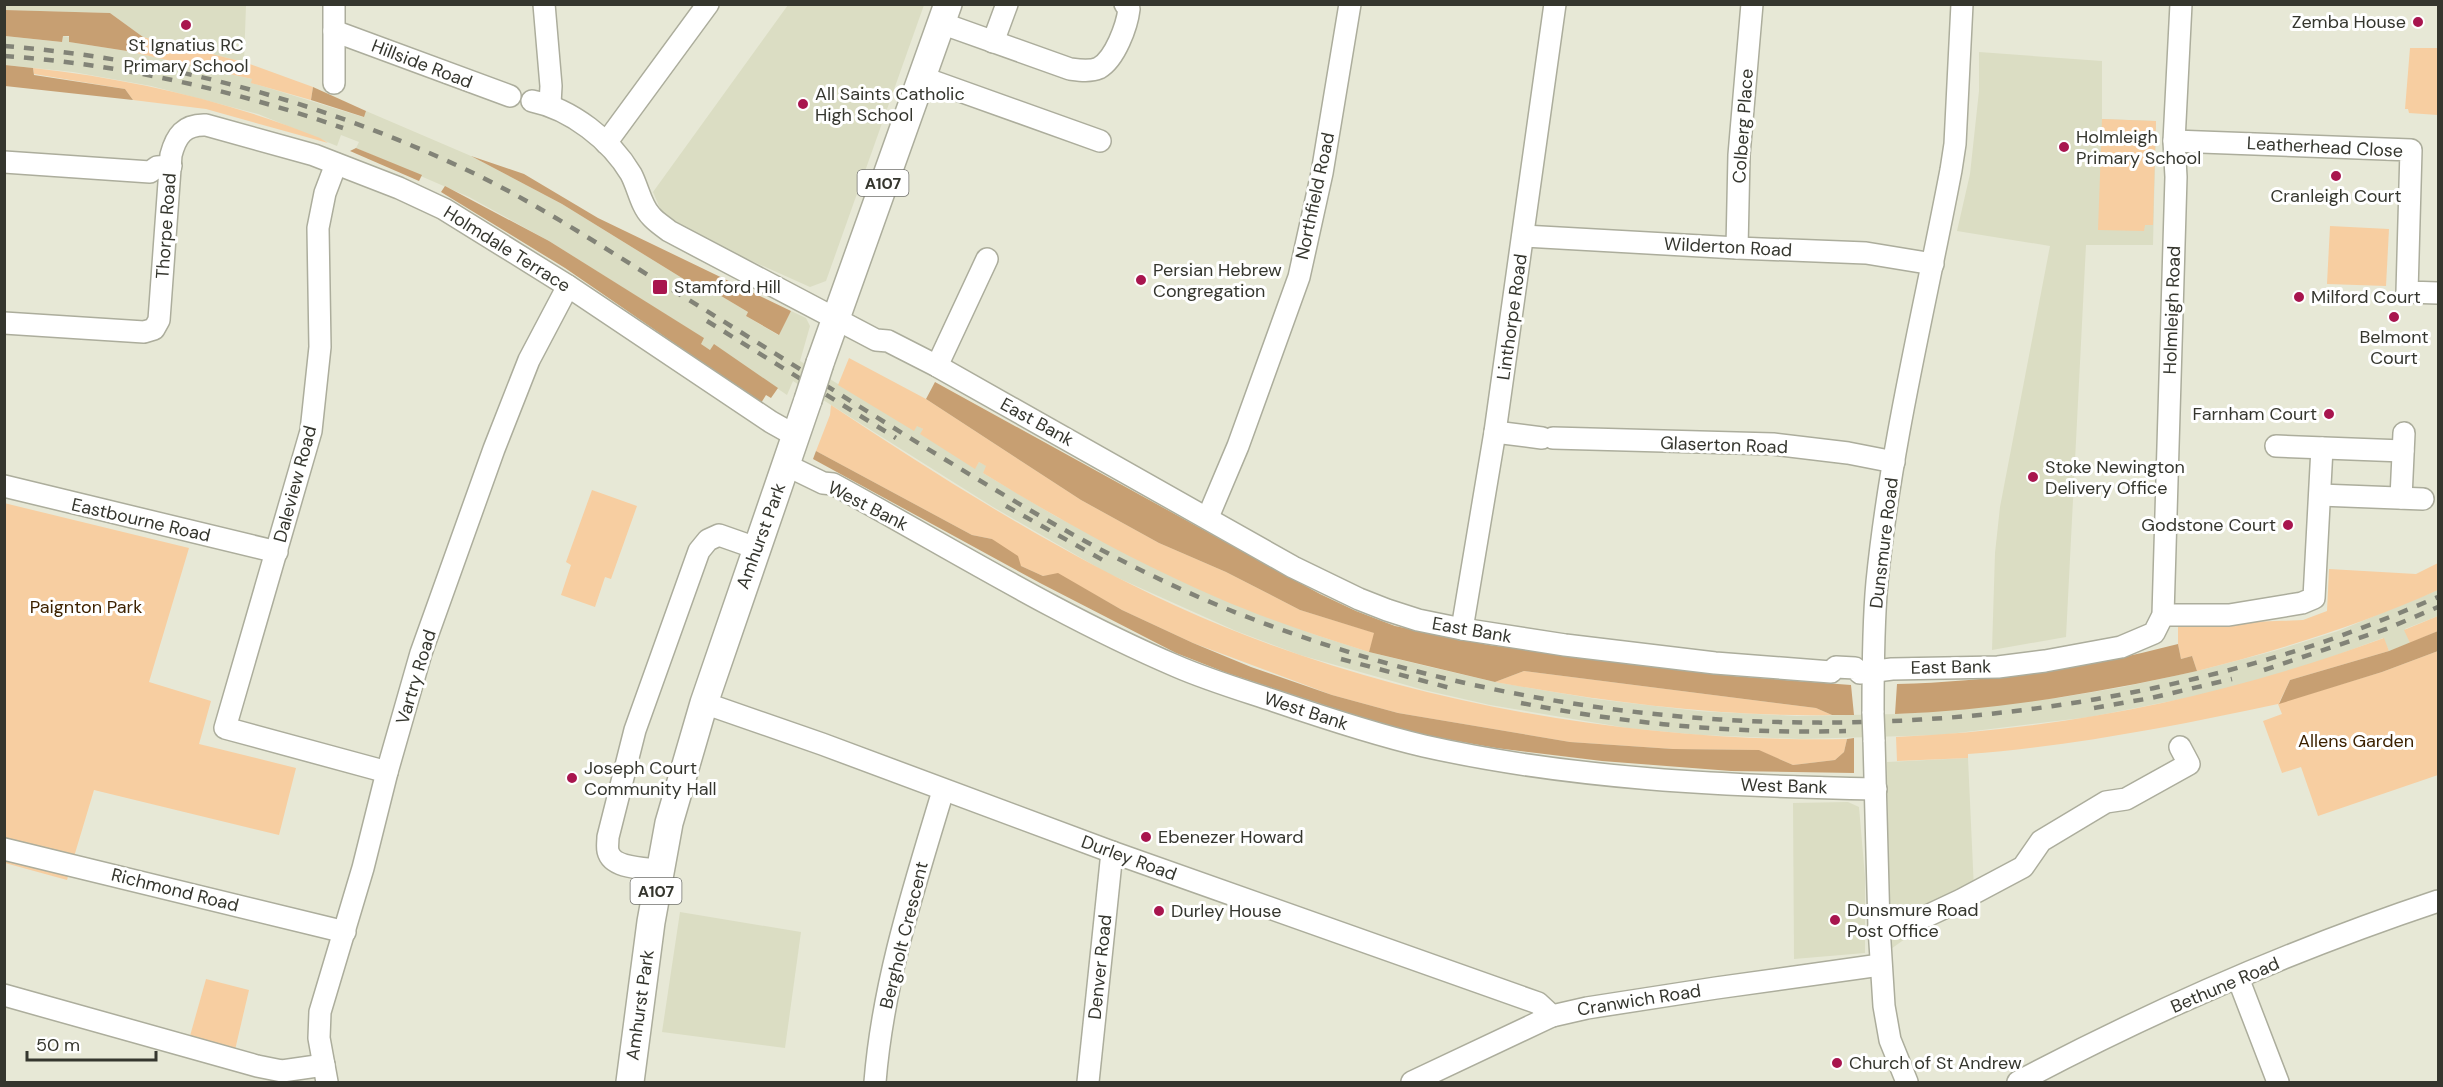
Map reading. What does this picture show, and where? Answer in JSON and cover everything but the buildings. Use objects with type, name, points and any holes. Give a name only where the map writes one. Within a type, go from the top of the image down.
[{"type":"main road","name":"Amhurst Park","points":[[630,1083],[659,870],[669,823],[704,703],[834,319],[945,14]]},
{"type":"street","points":[[334,4],[334,83]]},
{"type":"street","points":[[544,4],[551,86],[541,102],[566,112],[606,143],[631,175],[649,215],[669,231],[834,319]]},
{"type":"street","points":[[606,143],[708,4]]},
{"type":"street","points":[[993,42],[1007,4]]},
{"type":"street","points":[[945,14],[993,42],[1070,69],[1083,70],[1099,68],[1109,57],[1127,27],[1129,9],[1125,4]]},
{"type":"street","name":"Northfield Road","points":[[1208,517],[1238,446],[1299,277],[1322,173],[1350,4]]},
{"type":"street","name":"Linthorpe Road","points":[[1462,629],[1495,432],[1555,4]]},
{"type":"street","name":"Colberg Place","points":[[1737,249],[1739,155],[1752,4]]},
{"type":"street","name":"Dunsmure Road","points":[[1907,1083],[1890,1040],[1880,965],[1873,713],[1867,672],[1894,462],[1955,144],[1962,4]]},
{"type":"street","name":"Holmleigh Road","points":[[2163,615],[2176,177],[2174,141],[2181,4]]},
{"type":"street","name":"Hillside Road","points":[[334,31],[469,83],[510,96]]},
{"type":"street","points":[[921,77],[1100,141]]},
{"type":"street","name":"Holmdale Terrace","points":[[188,128],[206,125],[336,164],[399,188],[444,209],[568,286],[684,366],[796,436]]},
{"type":"street","name":"Thorpe Road","points":[[4,323],[144,332],[154,330],[159,320],[174,144],[178,135],[188,128]]},
{"type":"street","name":"Leatherhead Close","points":[[2174,141],[2411,150],[2402,292],[2439,293]]},
{"type":"street","points":[[4,162],[150,172],[157,167],[171,166]]},
{"type":"street","name":"Daleview Road","points":[[336,164],[325,193],[318,228],[320,347],[311,431],[225,728],[387,772]]},
{"type":"street","name":"Wilderton Road","points":[[1523,236],[1737,249],[1866,253],[1933,264]]},
{"type":"street","points":[[938,366],[987,259]]},
{"type":"street","name":"Vartry Road","points":[[325,1074],[319,1038],[320,1012],[345,932],[387,772],[422,653],[494,449],[529,360],[568,286]]},
{"type":"street","name":"East Bank","points":[[834,319],[876,340],[888,341],[938,366],[1293,567],[1359,599],[1418,620],[1462,629],[1667,658],[1830,672],[1836,667],[1855,668],[1867,672],[1892,669],[1998,667],[2121,647],[2154,633],[2163,615]]},
{"type":"street","name":"Glaserton Road","points":[[1495,432],[1548,438],[1773,444],[1848,453],[1894,462]]},
{"type":"street","points":[[2276,446],[2322,448],[2404,442],[2401,498]]},
{"type":"street","points":[[2163,615],[2229,615],[2302,603],[2313,598],[2322,448]]},
{"type":"street","name":"West Bank","points":[[786,465],[824,483],[834,484],[987,571],[1161,659],[1213,680],[1378,735],[1525,764],[1659,780],[1757,786],[1876,789]]},
{"type":"street","name":"Eastbourne Road","points":[[4,486],[277,552]]},
{"type":"street","points":[[2320,495],[2423,499]]},
{"type":"street","points":[[659,870],[627,866],[614,861],[608,852],[608,837],[635,730],[699,551],[708,540],[719,535],[756,548]]},
{"type":"street","name":"Durley Road","points":[[704,703],[822,744],[1112,852],[1538,1003],[1552,1016]]},
{"type":"street","points":[[1879,927],[1927,916],[2023,867],[2041,841],[2106,802],[2126,799],[2189,764],[2180,747]]},
{"type":"street","name":"Bergholt Crescent","points":[[875,1083],[879,1041],[901,932],[943,790]]},
{"type":"street","name":"Richmond Road","points":[[4,849],[345,932]]},
{"type":"street","name":"Denver Road","points":[[1088,1083],[1112,852]]},
{"type":"street","name":"Bethune Road","points":[[2018,1083],[2085,1046],[2238,978],[2361,927],[2439,901]]},
{"type":"street","name":"Cranwich Road","points":[[1412,1083],[1552,1016],[1705,989],[1880,965]]},
{"type":"street","points":[[2238,978],[2278,1083]]},
{"type":"street","points":[[4,995],[257,1066],[282,1071],[325,1074]]},
{"type":"shaded area","name":"St Ignatius RC Primary School","points":[[5,4],[246,5],[244,62],[143,37],[110,13],[5,10]]},
{"type":"shaded area","name":"All Saints Catholic High School","points":[[788,5],[924,5],[826,281],[810,287],[678,228],[662,213],[653,192]]},
{"type":"shaded area","points":[[5,10],[110,13],[143,37],[127,51],[69,42],[69,36],[63,36],[62,42],[5,36]]},
{"type":"shaded area","points":[[4,36],[62,42],[63,36],[69,37],[69,42],[127,51],[252,79],[252,83],[363,117],[366,111],[471,156],[562,204],[708,294],[711,290],[748,312],[746,316],[778,335],[791,311],[806,318],[810,326],[800,361],[914,430],[917,425],[923,429],[921,434],[975,468],[979,462],[987,466],[983,473],[1057,517],[1217,597],[1316,635],[1369,652],[1430,667],[1495,682],[1596,699],[1698,711],[1797,716],[1899,714],[2057,698],[2197,671],[2338,631],[2438,590],[2438,616],[2405,629],[2410,643],[2389,651],[2383,638],[2318,662],[2217,692],[2090,717],[1941,735],[1801,739],[1700,735],[1627,728],[1490,705],[1424,690],[1300,655],[1236,631],[1107,573],[993,507],[793,381],[787,395],[714,345],[710,350],[700,344],[703,338],[549,241],[469,197],[356,148],[359,142],[341,135],[337,146],[258,114],[151,86],[73,72],[5,65]]},
{"type":"shaded area","points":[[1979,52],[2102,61],[2102,119],[2156,121],[2153,245],[2086,245],[2066,637],[1992,650],[1995,553],[2000,507],[2050,246],[1957,231],[1970,174],[1979,91]]},
{"type":"shaded area","points":[[5,65],[33,68],[34,75],[125,89],[133,100],[5,86]]},
{"type":"shaded area","points":[[313,87],[366,111],[364,117],[311,100]]},
{"type":"shaded area","points":[[356,148],[422,175],[419,181],[350,151]]},
{"type":"shaded area","points":[[471,156],[524,174],[598,218],[791,311],[779,335],[746,316],[748,312],[711,290],[708,294],[562,204]]},
{"type":"shaded area","points":[[445,186],[549,241],[704,338],[701,344],[710,350],[714,344],[778,388],[771,398],[766,395],[761,403],[565,268],[441,192]]},
{"type":"shaded area","points":[[935,382],[1320,594],[1395,626],[1489,645],[1733,676],[1851,685],[1854,715],[1832,715],[1816,708],[1524,671],[1495,682],[1369,652],[1374,633],[1300,610],[1226,572],[1159,543],[1081,500],[926,399]]},
{"type":"shaded area","points":[[816,451],[972,535],[992,539],[1018,556],[1021,566],[1043,576],[1058,573],[1122,610],[1193,643],[1251,667],[1332,695],[1398,713],[1570,742],[1673,749],[1759,750],[1793,765],[1835,760],[1844,752],[1847,739],[1854,738],[1854,773],[1731,771],[1602,761],[1496,748],[1391,727],[1227,673],[1176,653],[1040,583],[813,459]]},
{"type":"shaded area","points":[[2438,631],[2438,651],[2382,672],[2279,704],[2290,680],[2389,651]]},
{"type":"shaded area","points":[[2178,644],[2181,659],[2192,656],[2197,671],[2047,699],[1971,709],[1895,714],[1897,684],[2003,677],[2073,667]]},
{"type":"shaded area","points":[[1968,758],[1974,890],[1888,951],[1887,762]]},
{"type":"shaded area","points":[[1848,802],[1859,807],[1865,877],[1865,953],[1794,959],[1793,803]]},
{"type":"shaded area","points":[[680,912],[801,932],[785,1048],[662,1032]]},
{"type":"green space","points":[[143,37],[244,62],[313,87],[311,100],[251,83],[252,79],[127,51]]},
{"type":"green space","points":[[2410,48],[2438,48],[2438,115],[2409,113],[2408,109],[2405,109]]},
{"type":"green space","points":[[33,68],[107,78],[215,102],[285,125],[328,143],[206,109],[133,100],[125,89],[34,74]]},
{"type":"green space","points":[[2102,119],[2156,121],[2153,225],[2145,225],[2144,231],[2098,230]]},
{"type":"green space","points":[[2330,226],[2389,229],[2386,286],[2327,284]]},
{"type":"green space","points":[[849,358],[926,399],[1081,500],[1159,543],[1226,572],[1300,610],[1375,633],[1369,652],[1292,627],[1218,598],[1069,524],[983,473],[986,466],[979,462],[975,469],[920,434],[923,429],[917,426],[914,431],[838,385]]},
{"type":"green space","points":[[831,405],[1000,512],[1131,585],[1254,639],[1335,667],[1419,690],[1504,709],[1591,723],[1677,733],[1763,738],[1847,739],[1844,752],[1835,760],[1793,765],[1758,750],[1673,749],[1570,742],[1398,713],[1332,695],[1193,643],[1122,610],[1058,574],[1043,576],[1021,566],[992,539],[972,535],[816,451],[830,415]]},
{"type":"green space","points":[[592,490],[637,506],[611,579],[605,577],[595,607],[561,595],[571,565],[566,562]]},
{"type":"green space","name":"Paignton Park","points":[[4,503],[189,548],[149,682],[211,701],[199,744],[296,768],[279,835],[94,790],[67,880],[5,863]]},
{"type":"green space","points":[[2438,563],[2438,590],[2379,614],[2289,645],[2197,671],[2192,656],[2181,659],[2178,625],[2303,620],[2327,611],[2329,569],[2416,574]]},
{"type":"green space","points":[[2438,616],[2438,631],[2410,643],[2404,630]]},
{"type":"green space","name":"Allens Garden","points":[[2384,638],[2389,651],[2290,680],[2279,703],[2382,672],[2438,651],[2438,775],[2318,816],[2301,767],[2282,773],[2263,721],[2282,714],[2278,704],[2124,734],[2046,746],[1968,754],[1968,758],[1897,761],[1896,737],[2022,726],[2144,707],[2264,677]]},
{"type":"green space","points":[[1524,671],[1816,708],[1832,715],[1747,714],[1663,707],[1495,682]]},
{"type":"green space","points":[[206,979],[249,990],[235,1050],[190,1036]]},
{"type":"railway","points":[[4,46],[65,52],[184,73],[300,105],[414,146],[494,183],[543,210],[992,488],[1132,566],[1227,609],[1353,653],[1483,687],[1615,709],[1749,721],[1883,721],[2017,711],[2149,689],[2279,656],[2360,629],[2438,597]]},
{"type":"railway","points":[[4,56],[90,65],[176,81],[260,102],[343,128]]},
{"type":"railway","points":[[707,321],[896,438]]},
{"type":"railway","points":[[1006,506],[1108,563]]},
{"type":"railway","points":[[2264,670],[2386,629],[2438,607]]},
{"type":"railway","points":[[1341,659],[1454,689]]},
{"type":"railway","points":[[2094,708],[2151,698],[2232,679]]},
{"type":"railway","points":[[1521,703],[1602,717],[1683,726],[1764,731],[1846,731]]},
{"type":"place","name":"Zemba House","points":[[2418,22]]},
{"type":"place","name":"St Ignatius RC Primary School","points":[[186,25]]},
{"type":"place","name":"All Saints Catholic High School","points":[[803,104]]},
{"type":"place","name":"Holmleigh Primary School","points":[[2064,147]]},
{"type":"place","name":"Cranleigh Court","points":[[2336,176]]},
{"type":"place","name":"Persian Hebrew Congregation","points":[[1141,280]]},
{"type":"place","name":"Stamford Hill","points":[[660,287]]},
{"type":"place","name":"Milford Court","points":[[2299,297]]},
{"type":"place","name":"Belmont Court","points":[[2394,317]]},
{"type":"place","name":"Farnham Court","points":[[2329,414]]},
{"type":"place","name":"Stoke Newington Delivery Office","points":[[2033,477]]},
{"type":"place","name":"Godstone Court","points":[[2288,525]]},
{"type":"place","name":"Joseph Court Community Hall","points":[[572,778]]},
{"type":"place","name":"Ebenezer Howard","points":[[1146,837]]},
{"type":"place","name":"Durley House","points":[[1159,911]]},
{"type":"place","name":"Dunsmure Road Post Office","points":[[1835,920]]},
{"type":"place","name":"Church of St Andrew","points":[[1837,1063]]}]
